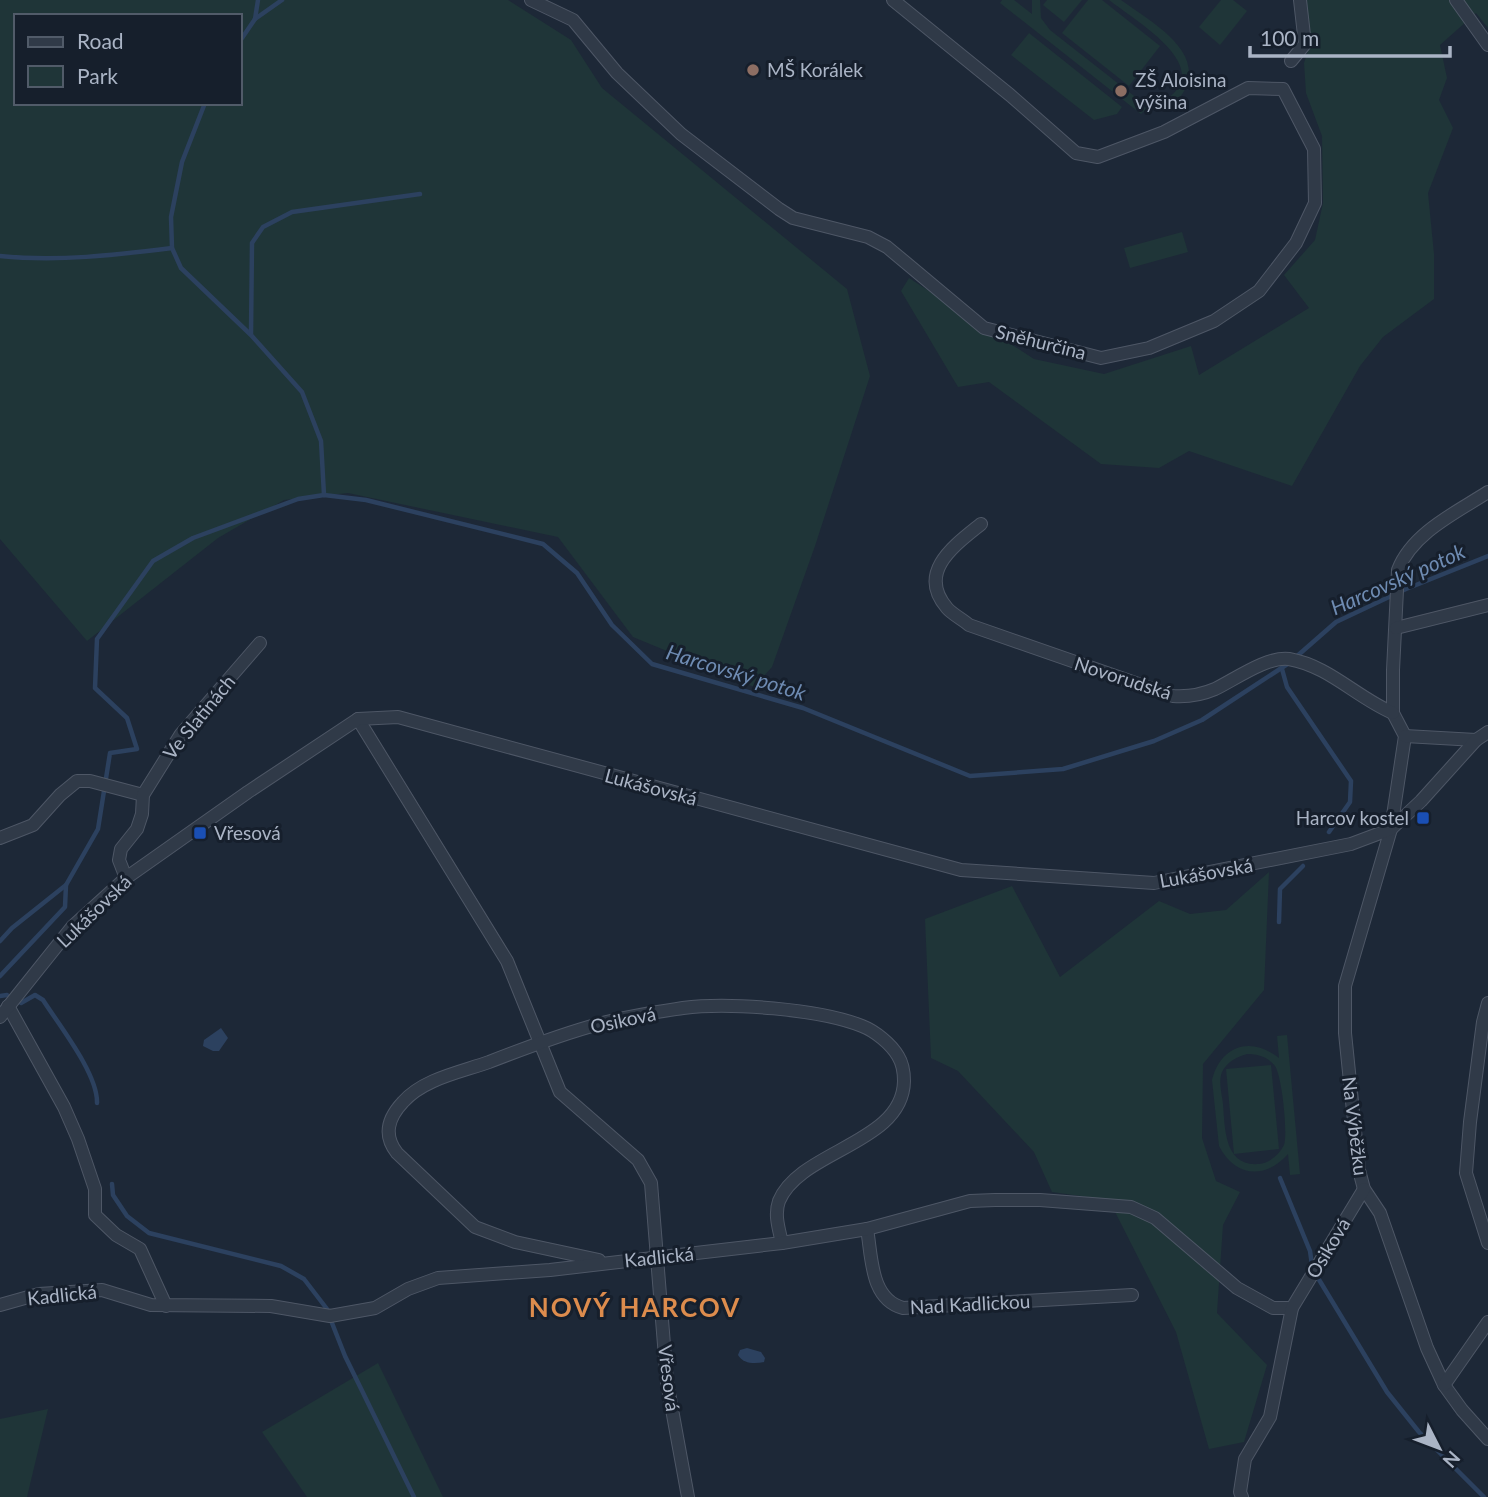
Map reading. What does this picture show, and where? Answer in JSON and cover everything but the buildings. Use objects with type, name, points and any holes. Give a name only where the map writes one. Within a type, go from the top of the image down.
[{"type":"street","name":"Sněhurčina","points":[[531,0],[573,20],[617,73],[681,134],[770,204],[793,218],[868,237],[887,247],[984,328],[1101,358],[1149,348],[1214,321],[1259,291],[1296,243],[1315,203],[1314,149],[1283,89],[1248,88],[1164,132],[1098,156],[1076,153],[893,0]]},
{"type":"street","points":[[1291,61],[1305,44],[1300,0]]},
{"type":"street","points":[[1456,0],[1488,45]]},
{"type":"street","points":[[1476,740],[1405,736],[1393,713],[1392,670],[1398,570],[1409,551],[1445,521],[1488,492]]},
{"type":"street","name":"Novorudská","points":[[981,524],[953,546],[937,567],[935,586],[947,608],[969,625],[1173,696],[1190,696],[1213,690],[1258,666],[1285,658],[1331,674],[1374,705],[1393,713]]},
{"type":"street","points":[[1396,628],[1488,605]]},
{"type":"street","name":"Ve Slatinách","points":[[126,878],[119,859],[121,849],[137,829],[142,814],[143,795],[181,734],[260,643]]},
{"type":"street","name":"Lukášovská","points":[[166,1306],[139,1249],[116,1235],[95,1215],[96,1189],[64,1107],[4,1012],[72,927],[126,878],[358,719],[398,717],[961,870],[1154,883],[1351,845],[1391,829]]},
{"type":"street","name":"Vřesová","points":[[358,719],[507,961],[560,1092],[638,1160],[651,1184],[667,1382],[688,1497]]},
{"type":"street","points":[[1391,829],[1421,801],[1476,740],[1488,732]]},
{"type":"street","name":"Na Výběžku","points":[[1405,736],[1391,829],[1345,986],[1345,1033],[1359,1170],[1364,1189],[1380,1213],[1427,1348],[1444,1385],[1488,1439]]},
{"type":"street","points":[[0,838],[33,825],[60,795],[77,781],[116,787],[143,795]]},
{"type":"street","points":[[1488,1003],[1470,1122],[1466,1173],[1488,1243]]},
{"type":"street","name":"Osiková","points":[[607,1262],[515,1242],[475,1227],[397,1153],[389,1142],[389,1125],[394,1113],[404,1100],[424,1086],[538,1043],[601,1023],[684,1008],[724,1006],[802,1011],[838,1018],[863,1027],[886,1042],[898,1056],[904,1072],[904,1094],[899,1106],[881,1125],[800,1176],[786,1189],[778,1203],[776,1219],[782,1243]]},
{"type":"street","name":"Osiková","points":[[1242,1497],[1240,1492],[1245,1459],[1269,1417],[1292,1308],[1364,1189]]},
{"type":"street","name":"Kadlická","points":[[0,1305],[39,1294],[102,1290],[151,1305],[271,1306],[330,1316],[375,1308],[408,1289],[438,1278],[538,1271],[782,1243],[867,1229],[970,1200],[1040,1200],[1131,1207],[1154,1218],[1237,1288],[1273,1308],[1292,1308]]},
{"type":"street","name":"Nad Kadlickou","points":[[867,1229],[877,1287],[892,1305],[903,1308],[1132,1295]]},
{"type":"street","points":[[1444,1385],[1488,1322]]},
{"type":"green space","points":[[0,0],[508,0],[571,40],[602,88],[847,289],[870,376],[815,546],[772,667],[754,687],[633,637],[558,537],[348,493],[284,500],[218,538],[87,641],[0,539]]},
{"type":"green space","points":[[1002,0],[1014,0],[1032,14],[1032,0],[1040,0],[1041,18],[1050,30],[1138,99],[1148,102],[1162,101],[1174,93],[1182,81],[1181,67],[1162,41],[1109,0],[1121,0],[1160,28],[1182,51],[1188,64],[1189,78],[1183,93],[1171,104],[1157,109],[1146,109],[1141,114],[1000,3]]},
{"type":"green space","points":[[1047,0],[1082,0],[1064,22],[1043,5]]},
{"type":"green space","points":[[1088,0],[1102,0],[1160,46],[1129,86],[1062,33]]},
{"type":"green space","points":[[1221,0],[1233,0],[1247,11],[1220,45],[1199,27]]},
{"type":"green space","points":[[1306,0],[1488,0],[1488,28],[1476,13],[1440,45],[1447,78],[1439,100],[1453,128],[1428,193],[1434,254],[1434,299],[1383,337],[1360,366],[1292,486],[1189,451],[1159,468],[1101,464],[989,382],[958,387],[901,291],[909,278],[1034,359],[1104,374],[1191,346],[1199,375],[1309,308],[1284,275],[1315,240],[1323,203],[1322,136],[1306,93],[1304,63],[1310,45]]},
{"type":"green space","points":[[1029,33],[1122,107],[1117,114],[1094,120],[1011,55]]},
{"type":"green space","points":[[1182,232],[1188,252],[1130,268],[1124,248]]},
{"type":"green space","points":[[1269,872],[1264,990],[1203,1064],[1202,1138],[1216,1181],[1240,1192],[1223,1225],[1217,1313],[1267,1365],[1244,1442],[1209,1449],[1176,1332],[1109,1200],[1052,1192],[1034,1152],[958,1071],[931,1058],[925,919],[1012,886],[1060,977],[1159,901],[1190,914],[1226,910]]},
{"type":"green space","points":[[1287,1035],[1300,1174],[1290,1175],[1288,1154],[1270,1168],[1251,1171],[1233,1164],[1219,1146],[1212,1080],[1216,1068],[1230,1052],[1248,1046],[1258,1047],[1279,1058],[1277,1036]],"holes":[[[1247,1054],[1259,1055],[1275,1066],[1285,1118],[1284,1145],[1273,1158],[1259,1164],[1247,1163],[1233,1153],[1226,1134],[1220,1084],[1224,1068]]]},
{"type":"green space","points":[[1271,1065],[1279,1149],[1234,1154],[1226,1069]]},
{"type":"green space","points":[[378,1363],[443,1497],[307,1497],[262,1432]]},
{"type":"green space","points":[[48,1409],[27,1497],[0,1497],[0,1419]]},
{"type":"water","points":[[221,1028],[228,1038],[219,1051],[203,1046],[204,1040]]},
{"type":"water","points":[[747,1348],[761,1352],[765,1358],[764,1362],[750,1363],[740,1358],[740,1350]]},
{"type":"waterway","points":[[242,38],[255,19],[258,0]]},
{"type":"waterway","points":[[255,19],[282,0]]},
{"type":"waterway","points":[[204,105],[182,162],[171,217],[172,248],[181,268],[251,335],[302,392],[321,441],[324,495]]},
{"type":"waterway","points":[[251,334],[252,243],[263,227],[292,212],[420,194]]},
{"type":"waterway","points":[[0,256],[65,258],[172,248]]},
{"type":"waterway","name":"Harcovský potok","points":[[0,976],[65,907],[66,885],[98,829],[110,753],[137,749],[127,718],[95,688],[97,639],[153,561],[193,538],[298,499],[324,495],[366,500],[543,544],[577,573],[612,625],[652,664],[803,708],[970,776],[1063,769],[1154,741],[1202,720],[1289,663]]},
{"type":"waterway","name":"Harcovský potok","points":[[1296,657],[1336,622],[1406,589],[1488,556]]},
{"type":"waterway","points":[[1282,669],[1287,687],[1351,781],[1350,802],[1329,832]]},
{"type":"waterway","points":[[1279,922],[1280,889],[1303,866]]},
{"type":"waterway","points":[[0,941],[12,928],[66,885]]},
{"type":"waterway","points":[[0,996],[7,995]]},
{"type":"waterway","points":[[21,1003],[35,995],[43,1000],[85,1064],[96,1091],[97,1103]]},
{"type":"waterway","points":[[1280,1178],[1310,1251],[1312,1265]]},
{"type":"waterway","points":[[112,1184],[113,1195],[127,1216],[149,1233],[281,1266],[304,1279],[327,1309]]},
{"type":"waterway","points":[[1318,1278],[1387,1392],[1419,1432],[1484,1497]]},
{"type":"waterway","points":[[332,1323],[345,1356],[414,1497]]},
{"type":"place","name":"MŠ Korálek","points":[[753,70]]},
{"type":"place","name":"ZŠ Aloisina výšina","points":[[1121,91]]},
{"type":"place","name":"Harcov kostel","points":[[1423,818]]},
{"type":"place","name":"Vřesová","points":[[200,833]]},
{"type":"district","name":"NOVÝ HARCOV","points":[[635,1308]]}]
